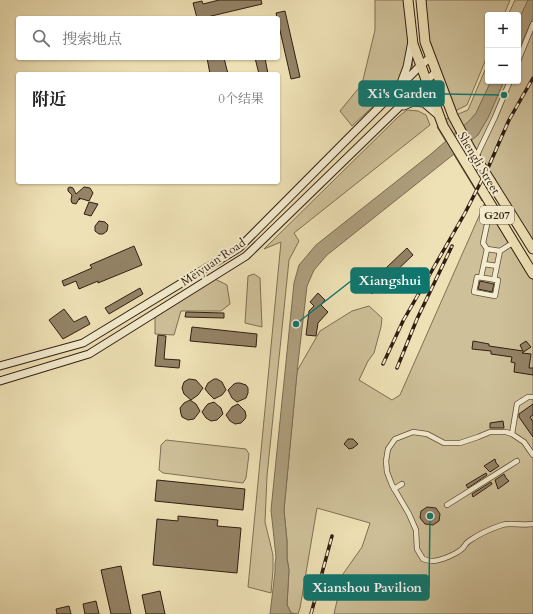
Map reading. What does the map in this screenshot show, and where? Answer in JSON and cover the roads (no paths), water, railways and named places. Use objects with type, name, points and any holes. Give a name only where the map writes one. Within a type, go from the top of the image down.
[{"type":"highway","name":"G207","points":[[408,0],[412,41],[440,117]]},
{"type":"highway","name":"Shengli Street","points":[[421,0],[425,42],[453,116],[474,154],[533,249]]},
{"type":"highway","name":"Shengli Street","points":[[440,117],[443,126],[461,157],[533,274]]},
{"type":"main road","points":[[399,88],[407,67],[412,41]]},
{"type":"main road","name":"Meiyuan Road","points":[[0,366],[83,343],[239,248],[420,66],[431,57]]},
{"type":"main road","name":"Meiyuan Road","points":[[0,381],[89,354],[246,256],[436,72]]},
{"type":"main road","points":[[397,110],[413,102],[424,103],[440,117]]},
{"type":"street","points":[[521,54],[533,24]]},
{"type":"street","points":[[474,154],[495,117],[509,84]]},
{"type":"street","points":[[482,277],[487,249],[483,243],[491,206]]},
{"type":"street","points":[[487,249],[500,251],[514,242]]},
{"type":"street","points":[[494,280],[500,251]]},
{"type":"street","points":[[484,264],[497,266]]},
{"type":"street","points":[[477,277],[482,277],[498,280],[495,296],[474,292],[477,277]]},
{"type":"street","points":[[512,434],[517,404],[528,397],[533,397]]},
{"type":"street","points":[[533,455],[524,442],[506,432],[490,432],[478,438],[460,443],[444,443],[427,434],[414,432],[402,435],[395,439],[388,449],[386,461],[387,472],[392,485],[409,514],[416,530],[417,549],[423,559],[432,561],[441,560],[456,553],[481,533],[504,525],[533,524]]},
{"type":"street","points":[[447,504],[517,461]]},
{"type":"street","points":[[394,489],[402,484]]},
{"type":"railway","points":[[383,364],[403,321],[465,213],[488,168],[509,120],[533,78]]},
{"type":"railway","points":[[397,368],[417,319],[452,246]]},
{"type":"railway","points":[[311,614],[332,536]]},
{"type":"place","name":"Xi's Garden","points":[[504,95]]},
{"type":"place","name":"Xiangshui","points":[[296,324]]},
{"type":"place","name":"Xianshou Pavilion","points":[[430,516]]}]
